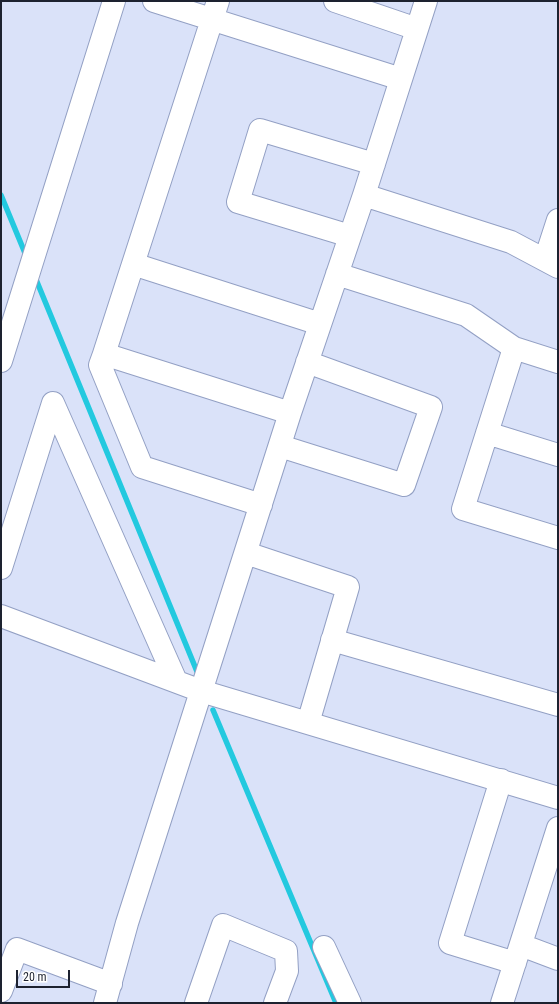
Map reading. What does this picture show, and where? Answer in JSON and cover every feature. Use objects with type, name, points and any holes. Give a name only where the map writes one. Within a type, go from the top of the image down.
[{"type":"street","points":[[1,361],[114,1]]},
{"type":"street","points":[[154,1],[215,10],[401,79]]},
{"type":"street","points":[[335,1],[417,29]]},
{"type":"street","points":[[1,991],[17,949],[108,993],[127,923],[290,413],[364,195],[426,1]]},
{"type":"street","points":[[215,10],[100,365],[142,467],[261,505]]},
{"type":"street","points":[[350,236],[238,202],[260,130],[374,164]]},
{"type":"street","points":[[364,195],[511,242],[551,264],[558,220]]},
{"type":"street","points":[[133,264],[320,324]]},
{"type":"street","points":[[337,274],[466,315],[514,348],[558,362]]},
{"type":"street","points":[[514,348],[463,509],[558,538]]},
{"type":"street","points":[[104,354],[290,413]]},
{"type":"street","points":[[280,446],[404,485],[431,407],[307,362]]},
{"type":"street","points":[[1,568],[53,403],[176,681]]},
{"type":"street","points":[[487,434],[558,455]]},
{"type":"street","points":[[246,553],[348,587],[308,723]]},
{"type":"street","points":[[1,616],[201,691],[558,798]]},
{"type":"street","points":[[332,640],[558,705]]},
{"type":"street","points":[[501,780],[450,943],[558,959]]},
{"type":"street","points":[[502,1003],[558,828]]},
{"type":"street","points":[[196,1003],[223,925],[286,951],[287,971],[275,1003]]},
{"type":"street","points":[[324,947],[350,1003]]},
{"type":"waterway","points":[[1,195],[27,258]]},
{"type":"waterway","points":[[35,277],[198,674]]},
{"type":"waterway","points":[[213,710],[336,1003]]}]
